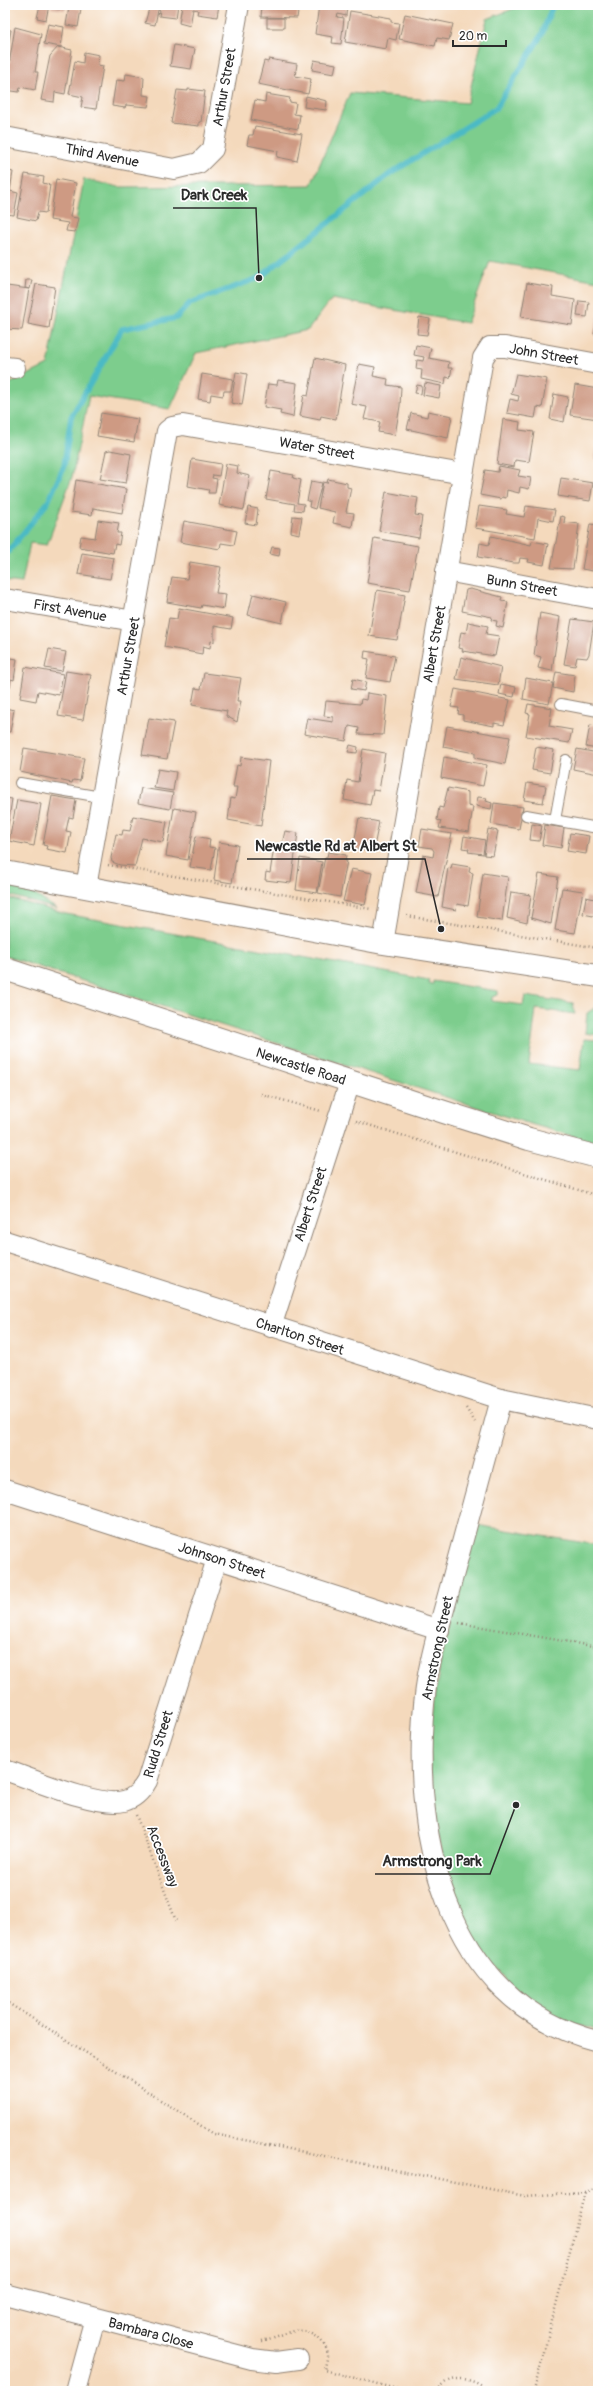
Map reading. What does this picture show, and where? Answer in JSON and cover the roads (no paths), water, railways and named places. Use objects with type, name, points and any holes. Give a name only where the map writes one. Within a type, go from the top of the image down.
[{"type":"highway","points":[[5,872],[383,942],[598,976]]},
{"type":"highway","name":"Newcastle Road","points":[[5,969],[529,1139],[598,1157]]},
{"type":"street","name":"Arthur Street","points":[[199,163],[213,149],[239,5]]},
{"type":"street","name":"Third Avenue","points":[[5,137],[174,169],[199,163]]},
{"type":"street","name":"John Street","points":[[490,347],[505,347],[598,364]]},
{"type":"street","name":"Albert Street","points":[[383,942],[483,358],[490,347]]},
{"type":"street","name":"Water Street","points":[[172,427],[183,425],[463,474]]},
{"type":"street","name":"Arthur Street","points":[[86,887],[166,438],[172,427]]},
{"type":"street","name":"Bunn Street","points":[[446,571],[598,599]]},
{"type":"street","name":"First Avenue","points":[[5,599],[134,621]]},
{"type":"street","name":"Albert Street","points":[[271,1327],[350,1082]]},
{"type":"street","name":"Charlton Street","points":[[5,1241],[271,1327],[501,1399],[598,1419]]},
{"type":"street","name":"Armstrong Street","points":[[501,1399],[440,1625],[427,1684],[422,1757],[425,1807],[439,1876],[450,1910],[472,1954],[509,1996],[558,2027],[598,2040]]},
{"type":"street","name":"Johnson Street","points":[[5,1490],[217,1559],[440,1625]]},
{"type":"street","name":"Rudd Street","points":[[5,1770],[104,1802],[130,1798],[140,1791],[147,1781],[217,1559]]},
{"type":"street","name":"Bambara Close","points":[[5,2294],[252,2359],[276,2362],[298,2359]]},
{"type":"street","points":[[76,2391],[95,2318]]},
{"type":"lane","points":[[561,704],[598,711]]},
{"type":"lane","points":[[555,820],[566,760]]},
{"type":"lane","points":[[20,783],[102,797]]},
{"type":"lane","points":[[526,814],[598,828]]},
{"type":"waterway","points":[[5,553],[8,552],[48,502],[64,466],[71,417],[122,329],[176,318],[190,303],[259,278],[390,174],[496,108],[542,34],[553,5]]},
{"type":"place","name":"Dark Creek","points":[[259,278]]},
{"type":"place","name":"Newcastle Rd at Albert St","points":[[441,929]]},
{"type":"place","name":"Armstrong Park","points":[[516,1805]]}]
